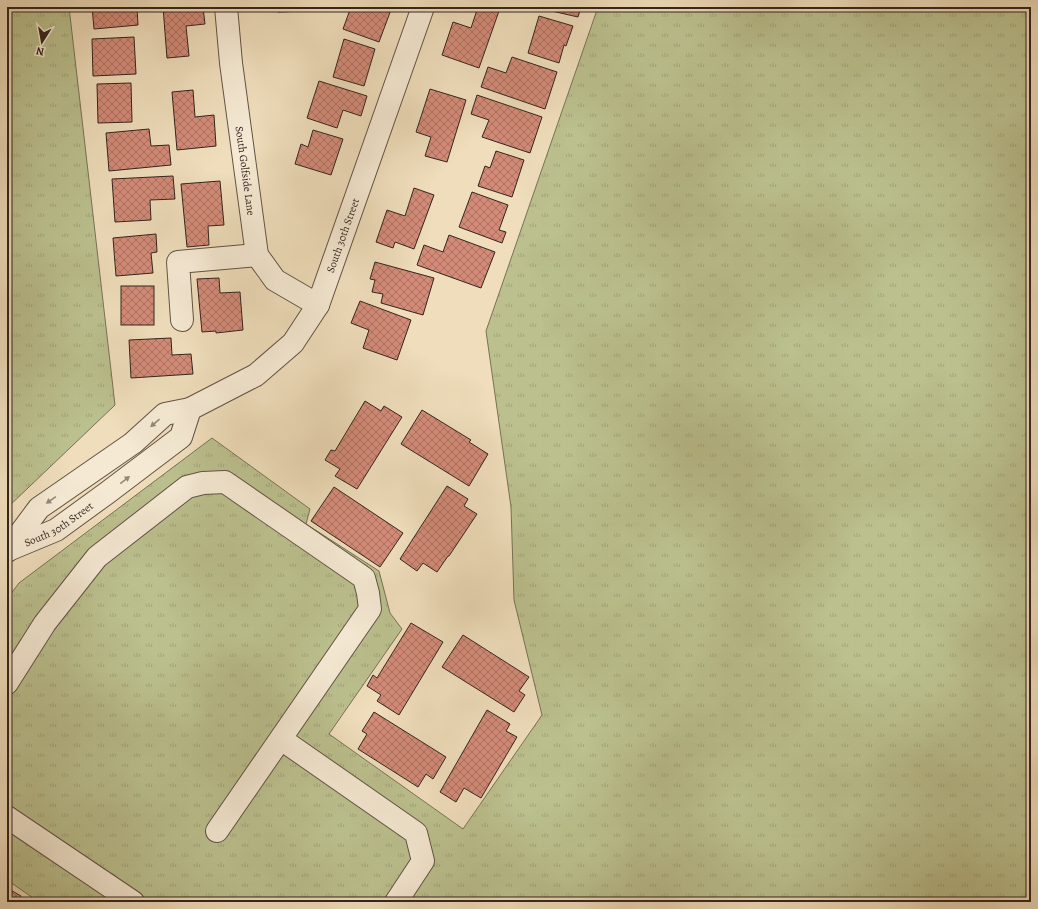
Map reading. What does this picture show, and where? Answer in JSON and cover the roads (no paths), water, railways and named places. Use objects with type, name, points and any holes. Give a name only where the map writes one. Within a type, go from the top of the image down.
[{"type":"street","name":"South Golfside Lane","points":[[226,7],[231,63],[257,255],[275,280],[318,305]]},
{"type":"street","name":"South 30th Street","points":[[7,551],[39,508],[132,443],[165,414],[190,410],[256,375],[293,343],[318,305],[423,7]]},
{"type":"street","points":[[182,320],[178,262],[257,255]]},
{"type":"street","name":"South 30th Street","points":[[7,551],[56,530],[181,437],[190,410]]},
{"type":"street","points":[[89,473],[107,493]]},
{"type":"street","points":[[7,683],[45,623],[97,557],[187,487],[203,483],[225,482],[364,578],[370,609],[217,831]]},
{"type":"street","points":[[281,739],[416,833],[423,861],[396,902]]},
{"type":"street","points":[[7,817],[133,902]]}]
